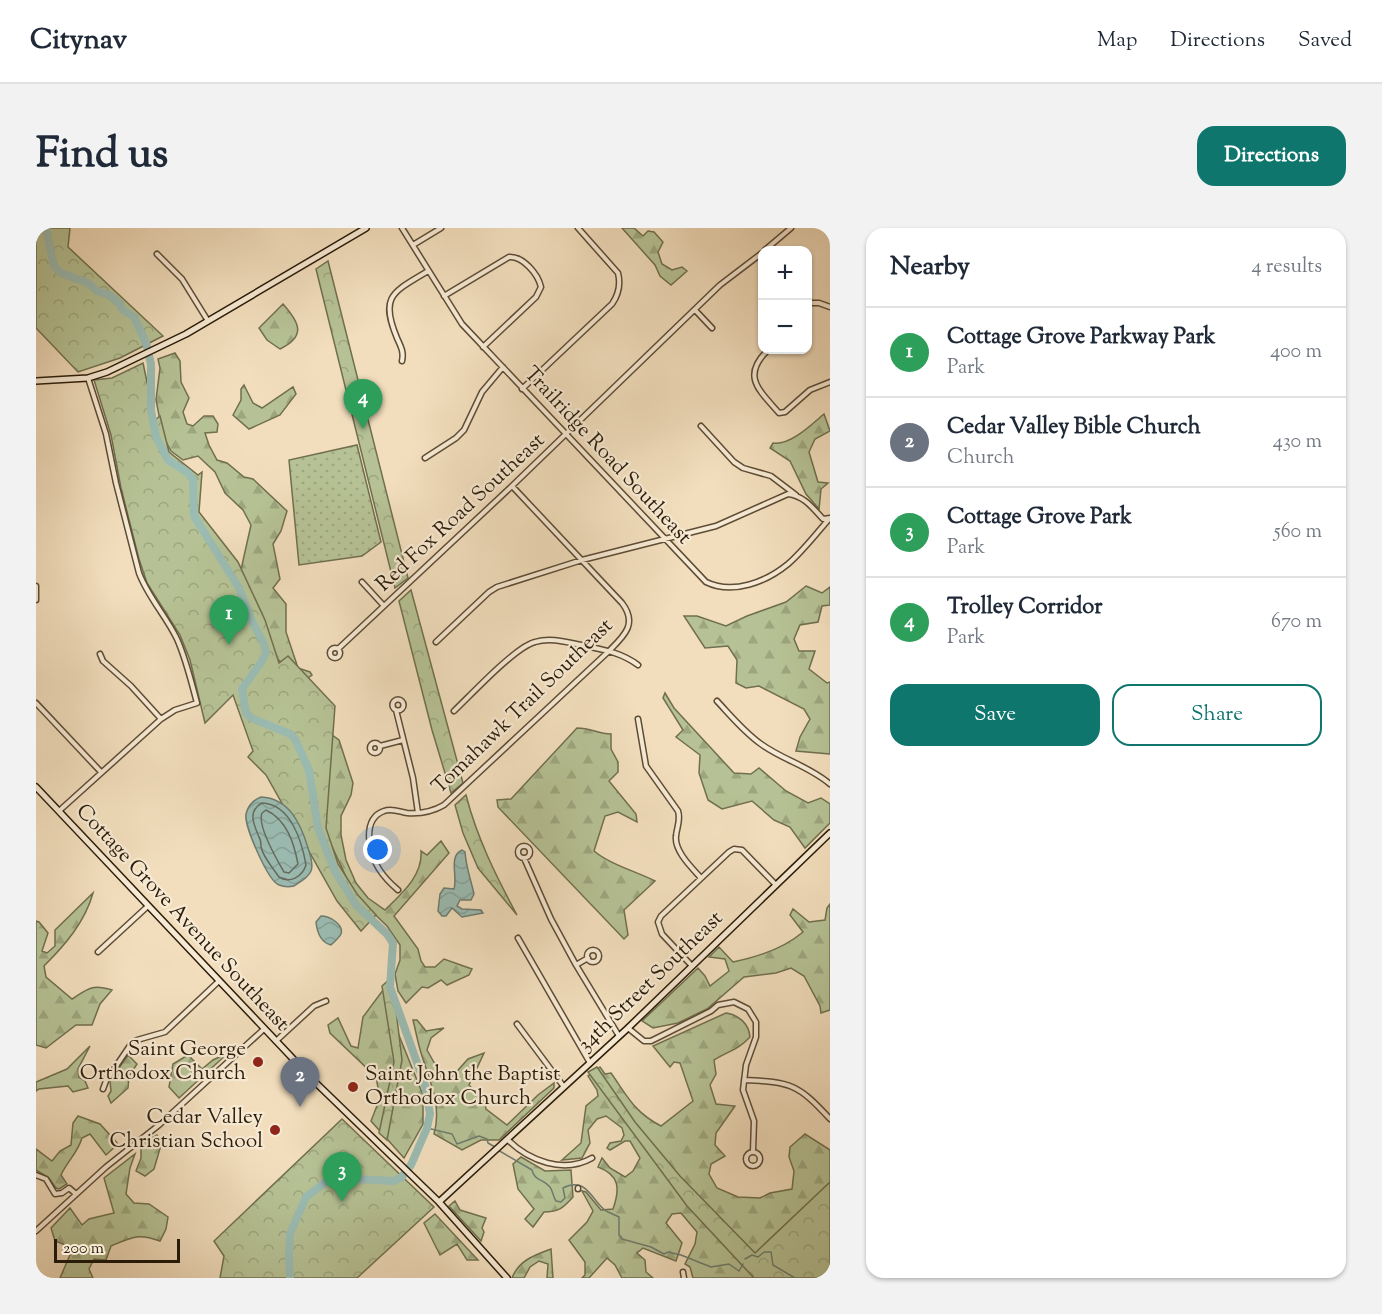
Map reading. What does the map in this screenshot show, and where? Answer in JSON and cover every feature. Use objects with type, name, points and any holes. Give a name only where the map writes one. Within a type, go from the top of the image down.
[{"type":"main road","points":[[36,381],[88,378],[128,362],[208,321],[366,228]]},
{"type":"main road","name":"Cottage Grove Avenue Southeast","points":[[36,786],[327,1095],[439,1202],[507,1278]]},
{"type":"main road","name":"34th Street Southeast","points":[[439,1202],[628,1028],[830,833]]},
{"type":"street","name":"Trailridge Road Southeast","points":[[402,228],[462,324],[706,582],[722,588],[741,587],[785,566],[829,519]]},
{"type":"street","points":[[413,245],[441,228]]},
{"type":"street","points":[[522,388],[617,297],[620,281],[618,273],[578,228]]},
{"type":"street","name":"Red Fox Road Southeast","points":[[771,246],[791,228]]},
{"type":"street","points":[[157,254],[182,279],[208,321]]},
{"type":"street","name":"Red Fox Road Southeast","points":[[338,649],[566,435],[720,285],[758,256]]},
{"type":"street","points":[[444,296],[509,257],[521,260],[537,277],[541,287],[536,297],[483,347]]},
{"type":"street","points":[[402,361],[404,353],[390,320],[389,306],[398,291],[428,271]]},
{"type":"street","points":[[812,303],[830,307]]},
{"type":"street","points":[[695,310],[712,328]]},
{"type":"street","points":[[764,354],[757,360],[754,370],[755,380],[758,389],[779,413],[785,412],[810,390],[830,382]]},
{"type":"street","points":[[425,458],[456,438],[464,430],[482,392],[503,368]]},
{"type":"street","points":[[58,811],[161,719],[175,710],[196,703],[176,637],[143,585],[139,573],[106,434],[88,378]]},
{"type":"street","points":[[702,426],[734,462],[743,468],[771,476],[804,499],[823,519],[829,519]]},
{"type":"street","name":"Tomahawk Trail Southeast","points":[[398,891],[383,876],[373,858],[369,829],[372,821],[383,811],[418,813],[435,810],[453,798],[609,651],[628,629],[627,609],[512,486]]},
{"type":"street","points":[[436,642],[497,587],[582,560],[716,526],[777,498],[788,494],[797,495]]},
{"type":"street","points":[[362,582],[384,606]]},
{"type":"street","points":[[36,586],[36,600]]},
{"type":"street","points":[[454,711],[519,650],[534,642],[555,640],[609,651],[630,659],[638,665]]},
{"type":"street","points":[[100,654],[103,661],[161,719]]},
{"type":"street","points":[[717,701],[760,744],[816,773],[830,784]]},
{"type":"street","points":[[36,703],[101,772]]},
{"type":"street","points":[[396,710],[413,778],[418,813]]},
{"type":"street","points":[[638,719],[646,766],[678,811],[679,820],[675,838],[687,862],[701,878]]},
{"type":"street","points":[[380,746],[403,740]]},
{"type":"street","points":[[692,966],[662,934],[658,922],[661,916],[734,849],[742,850],[776,885]]},
{"type":"street","points":[[524,858],[551,919],[619,1036]]},
{"type":"street","points":[[98,952],[148,906]]},
{"type":"street","points":[[518,938],[590,1063]]},
{"type":"street","points":[[576,965],[588,958]]},
{"type":"street","points":[[103,1089],[131,1044],[165,1032],[219,981]]},
{"type":"street","points":[[276,1041],[314,1006],[326,1001]]},
{"type":"street","points":[[628,1028],[644,1041],[651,1041],[711,1011],[718,1005],[734,1002],[753,1016],[757,1030],[746,1065],[744,1080],[745,1100],[753,1121],[753,1151]]},
{"type":"street","points":[[517,1023],[564,1087]]},
{"type":"street","points":[[36,1231],[122,1152],[159,1125],[264,1029]]},
{"type":"street","points":[[744,1080],[777,1081],[790,1084],[806,1093],[830,1119]]},
{"type":"street","points":[[508,1140],[519,1151],[544,1163],[578,1163],[592,1158]]},
{"type":"street","points":[[36,1175],[48,1181],[55,1194],[62,1193],[69,1188],[76,1194]]},
{"type":"green space","points":[[36,228],[70,228],[68,247],[163,336],[120,358],[78,372],[36,328]]},
{"type":"green space","points":[[622,228],[634,228],[643,236],[648,231],[654,232],[663,242],[658,252],[662,264],[672,270],[682,267],[687,271],[671,285],[660,276],[655,265]]},
{"type":"green space","points":[[328,261],[408,578],[395,588],[316,269]]},
{"type":"green space","points":[[283,304],[298,328],[294,339],[280,349],[267,340],[259,328]]},
{"type":"green space","points":[[175,353],[180,361],[181,382],[189,398],[183,412],[187,424],[193,426],[204,416],[213,416],[218,424],[217,432],[205,433],[217,460],[227,463],[244,477],[253,479],[287,511],[281,531],[273,544],[280,579],[273,588],[286,604],[286,632],[298,668],[312,675],[301,683],[289,667],[269,654],[240,574],[251,525],[243,510],[225,493],[215,472],[198,456],[183,460],[171,451],[163,436],[156,400],[160,368],[158,359]]},
{"type":"green space","points":[[143,363],[155,420],[160,416],[169,452],[198,475],[202,472],[199,512],[238,562],[265,620],[279,663],[288,656],[335,706],[326,828],[338,864],[357,894],[376,915],[361,931],[337,901],[266,775],[248,757],[253,751],[233,695],[205,723],[190,660],[180,635],[147,583],[121,488],[111,435],[94,380],[112,378]]},
{"type":"green space","points":[[244,385],[253,403],[262,408],[293,387],[296,394],[280,415],[249,429],[233,415],[241,400],[241,389]]},
{"type":"green space","points":[[824,414],[830,431],[815,439],[809,452],[818,482],[828,483],[821,489],[819,509],[806,494],[790,461],[770,448],[773,443],[793,438]]},
{"type":"green space","points":[[357,445],[381,542],[362,556],[299,565],[289,460]]},
{"type":"green space","points":[[806,586],[822,593],[830,587],[830,605],[822,606],[818,622],[800,625],[794,639],[799,651],[815,651],[809,669],[827,683],[830,682],[830,754],[796,751],[800,737],[810,719],[804,709],[759,686],[746,688],[736,683],[737,660],[728,646],[705,648],[684,616],[697,616],[726,626],[786,602]]},
{"type":"green space","points":[[411,590],[463,783],[451,793],[432,730],[399,601]]},
{"type":"green space","points":[[255,680],[339,740],[353,783],[351,795],[341,816],[341,835],[346,860],[356,883],[368,898],[385,910],[415,876],[421,860],[421,851],[427,855],[441,841],[449,853],[394,916],[418,949],[425,967],[435,967],[444,959],[472,969],[469,975],[447,985],[441,980],[428,988],[422,987],[406,1003],[398,991],[395,974],[400,960],[400,945],[387,926],[354,894]]},
{"type":"green space","points":[[665,693],[674,708],[734,773],[751,774],[759,768],[786,791],[808,803],[821,798],[830,804],[830,823],[805,848],[790,827],[774,820],[752,801],[722,809],[708,800],[699,773],[700,755],[676,737],[683,730],[663,698]]},
{"type":"green space","points":[[577,728],[611,734],[611,749],[618,762],[618,772],[609,781],[636,814],[637,822],[618,812],[605,816],[594,851],[615,864],[655,881],[624,910],[628,935],[624,939],[498,807],[497,800],[511,799]]},
{"type":"green space","points":[[466,795],[488,856],[517,915],[478,868],[463,833],[455,805]]},
{"type":"green space","points":[[93,893],[85,914],[73,932],[44,966],[46,977],[72,999],[91,988],[100,987],[112,990],[100,1004],[92,1025],[76,1025],[46,1048],[36,1045],[36,921],[48,933],[42,951],[47,953],[55,946],[55,930]]},
{"type":"green space","points":[[830,904],[830,1010],[821,1013],[820,1006],[804,976],[791,968],[776,973],[744,977],[707,1009],[678,1023],[653,1028],[642,1021],[698,968],[710,986],[729,971],[725,959],[709,957],[719,947],[733,962],[770,952],[803,932],[790,915],[793,909],[809,922],[825,920]]},
{"type":"green space","points":[[392,977],[402,1060],[387,1140],[379,1133],[394,1062],[382,986]]},
{"type":"green space","points":[[386,986],[392,1018],[423,1095],[423,1124],[404,1158],[371,1121],[380,1098],[376,1077],[330,1033],[328,1025],[338,1018],[351,1046],[358,1048],[363,1017]]},
{"type":"green space","points":[[726,1013],[742,1021],[748,1028],[750,1037],[737,1048],[714,1060],[716,1074],[710,1085],[716,1104],[735,1106],[716,1133],[715,1145],[725,1156],[711,1164],[709,1174],[717,1188],[738,1197],[760,1198],[770,1193],[792,1189],[794,1171],[789,1157],[790,1147],[805,1134],[830,1150],[830,1278],[693,1278],[690,1267],[685,1264],[695,1244],[697,1232],[681,1213],[672,1214],[666,1223],[682,1243],[676,1261],[643,1248],[637,1253],[645,1260],[646,1272],[653,1278],[622,1278],[615,1265],[607,1258],[589,1278],[582,1278],[585,1275],[585,1262],[569,1240],[587,1222],[593,1211],[582,1191],[586,1192],[601,1210],[613,1209],[617,1195],[616,1184],[611,1174],[598,1167],[602,1158],[610,1168],[625,1177],[633,1171],[640,1158],[630,1141],[625,1141],[610,1150],[607,1148],[610,1143],[621,1141],[624,1135],[622,1128],[606,1116],[597,1119],[588,1130],[590,1143],[582,1158],[562,1160],[581,1143],[586,1106],[598,1096],[588,1076],[600,1067],[605,1074],[611,1073],[638,1109],[661,1126],[693,1101],[680,1063],[674,1062],[670,1067],[653,1046]]},
{"type":"green space","points":[[413,1020],[417,1020],[426,1031],[444,1028],[431,1038],[427,1050],[440,1073],[451,1078],[468,1059],[484,1053],[469,1085],[485,1103],[486,1109],[507,1125],[554,1083],[554,1088],[499,1140],[481,1140],[462,1150],[434,1134],[436,1104]]},
{"type":"green space","points":[[90,1046],[78,1069],[79,1077],[85,1081],[88,1088],[73,1092],[68,1086],[36,1091],[36,1082],[67,1069]]},
{"type":"green space","points":[[228,1053],[179,1098],[169,1087],[173,1064],[188,1055],[202,1069],[213,1060]]},
{"type":"green space","points":[[128,1055],[137,1064],[129,1076],[128,1088],[111,1103],[108,1096],[111,1091],[110,1081]]},
{"type":"green space","points":[[597,1067],[635,1122],[680,1176],[755,1253],[830,1182],[830,1278],[754,1278],[687,1206],[588,1072]]},
{"type":"green space","points":[[78,1116],[100,1124],[118,1144],[106,1155],[90,1134],[82,1138],[61,1175],[67,1184],[59,1189],[49,1178],[36,1170],[36,1149],[52,1161],[60,1151],[71,1145],[73,1123]]},
{"type":"green space","points":[[342,1119],[434,1207],[357,1278],[220,1278],[224,1256],[214,1241]]},
{"type":"green space","points":[[157,1135],[161,1145],[154,1169],[145,1176],[136,1171],[141,1158],[141,1144]]},
{"type":"green space","points":[[135,1154],[130,1168],[126,1194],[134,1203],[149,1204],[168,1217],[166,1229],[160,1241],[140,1237],[124,1240],[111,1246],[106,1260],[94,1259],[89,1269],[93,1278],[60,1278],[73,1248],[55,1241],[51,1228],[70,1208],[82,1225],[89,1219],[114,1213],[104,1178]]},
{"type":"green space","points":[[521,1157],[545,1171],[571,1170],[573,1197],[560,1209],[544,1212],[533,1227],[525,1219],[534,1209],[518,1189],[513,1164]]},
{"type":"green space","points":[[455,1201],[460,1210],[486,1218],[481,1241],[449,1206]]},
{"type":"green space","points":[[435,1214],[478,1260],[467,1260],[457,1244],[440,1255],[424,1223]]},
{"type":"green space","points":[[551,1249],[553,1278],[547,1278],[548,1264],[539,1261],[530,1267],[524,1278],[512,1278],[523,1262]]},
{"type":"water","points":[[261,797],[271,798],[286,807],[297,822],[305,839],[312,868],[306,878],[294,886],[279,885],[274,881],[263,864],[253,841],[246,814],[251,804]]},
{"type":"water","points":[[462,850],[465,852],[474,894],[471,900],[460,900],[457,906],[462,909],[481,910],[483,913],[462,917],[452,908],[446,916],[442,916],[438,911],[440,894],[444,888],[454,889],[455,857]]},
{"type":"water","points":[[321,916],[332,919],[340,927],[341,934],[331,945],[324,942],[318,933],[316,922]]},
{"type":"waterway","points":[[46,228],[54,266],[61,273],[88,283],[97,291],[109,295],[118,302],[123,310],[134,317],[146,343],[151,364],[151,410],[156,437],[168,460],[188,473],[193,480],[194,516],[239,588],[264,644],[266,652],[262,661],[242,689],[246,713],[251,718],[290,734],[295,739],[309,770],[318,828],[335,871],[356,905],[387,934],[393,943],[390,987],[425,1085],[430,1114],[427,1128],[411,1165],[401,1178],[393,1181],[356,1179],[326,1182],[306,1197],[290,1234],[290,1278]]},
{"type":"waterway","points":[[427,1128],[452,1134],[457,1144],[479,1136],[487,1139],[488,1143],[495,1147]]},
{"type":"waterway","points":[[498,1150],[532,1170],[537,1178],[550,1187],[556,1201],[561,1202],[565,1198],[563,1188],[571,1185],[583,1187],[606,1211],[619,1217],[619,1235],[622,1239],[651,1247],[664,1254],[668,1252],[681,1255],[711,1267],[729,1264],[739,1271],[743,1264]]},
{"type":"waterway","points":[[745,1259],[752,1255],[758,1257],[764,1252],[771,1252],[773,1265],[795,1278]]},
{"type":"place","name":"Trolley Corridor","points":[[363,429]]},
{"type":"place","name":"Cottage Grove Parkway Park","points":[[229,645]]},
{"type":"place","name":"Saint George Orthodox Church","points":[[258,1062]]},
{"type":"place","name":"Saint John the Baptist Orthodox Church","points":[[353,1087]]},
{"type":"place","name":"Cedar Valley Bible Church","points":[[300,1107]]},
{"type":"place","name":"Cedar Valley Christian School","points":[[275,1130]]},
{"type":"place","name":"Cottage Grove Park","points":[[342,1202]]}]
